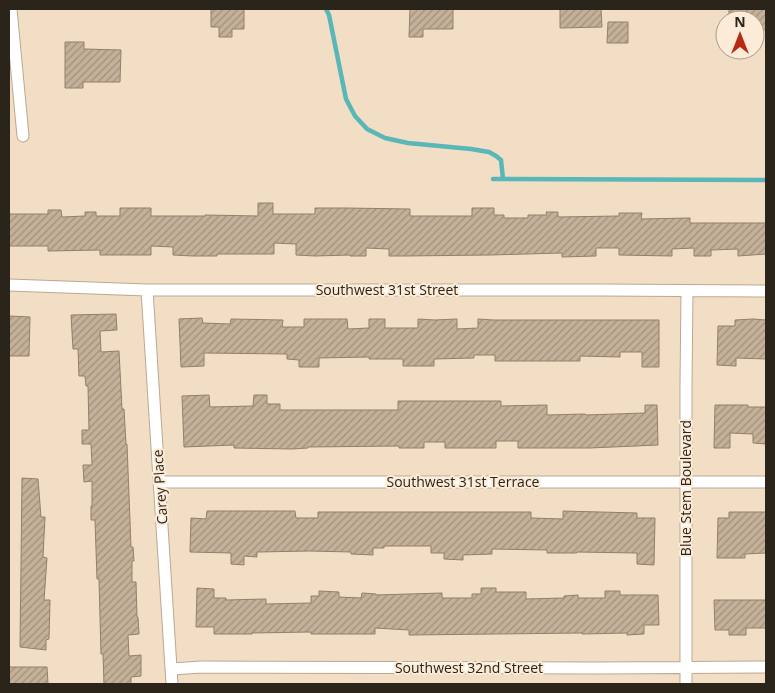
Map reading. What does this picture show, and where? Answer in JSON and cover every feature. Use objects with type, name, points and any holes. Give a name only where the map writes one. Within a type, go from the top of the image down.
[{"type":"street","points":[[11,9],[22,136]]},
{"type":"street","name":"Southwest 31st Street","points":[[9,285],[147,290],[766,291]]},
{"type":"street","name":"Carey Place","points":[[147,290],[172,684]]},
{"type":"street","name":"Blue Stem Boulevard","points":[[686,684],[687,291]]},
{"type":"street","name":"Southwest 31st Terrace","points":[[160,482],[766,482]]},
{"type":"street","name":"Southwest 32nd Street","points":[[172,670],[201,667],[766,667]]},
{"type":"building","points":[[211,9],[244,9],[244,29],[232,29],[232,37],[219,37],[219,27],[211,27]]},
{"type":"building","points":[[410,9],[453,9],[453,29],[423,29],[423,37],[409,37]]},
{"type":"building","points":[[560,9],[601,9],[602,27],[560,28]]},
{"type":"building","points":[[766,9],[766,30],[765,10],[729,10]]},
{"type":"building","points":[[608,22],[628,22],[628,43],[607,43]]},
{"type":"building","points":[[65,42],[84,42],[84,49],[121,50],[120,82],[83,82],[83,88],[65,88]]},
{"type":"building","points":[[258,203],[273,203],[273,214],[315,214],[315,208],[346,208],[410,209],[410,216],[472,216],[472,208],[494,208],[494,215],[504,215],[504,218],[528,218],[528,215],[547,215],[546,212],[558,212],[558,217],[619,216],[619,213],[642,213],[641,219],[690,218],[690,223],[766,223],[766,254],[738,256],[738,249],[711,250],[711,256],[694,256],[694,248],[672,249],[672,256],[619,255],[619,248],[596,248],[596,256],[562,257],[562,253],[389,256],[389,249],[366,248],[366,256],[315,256],[296,255],[296,244],[274,243],[274,254],[193,256],[173,255],[173,247],[151,246],[151,255],[100,255],[100,250],[48,251],[48,246],[9,246],[9,214],[48,214],[48,210],[61,210],[62,217],[85,216],[85,212],[96,212],[96,216],[120,216],[120,208],[151,208],[151,216],[258,216]]},
{"type":"building","points":[[116,314],[117,330],[100,331],[101,352],[119,351],[122,409],[124,409],[127,444],[131,547],[133,547],[134,561],[132,561],[132,582],[136,582],[139,634],[128,635],[129,656],[141,655],[141,676],[131,677],[131,684],[104,684],[95,520],[91,520],[92,481],[84,482],[83,465],[92,465],[91,444],[82,444],[82,430],[89,430],[88,386],[86,386],[85,376],[79,376],[78,349],[73,349],[71,315]]},
{"type":"building","points":[[9,316],[30,317],[29,356],[9,356]]},
{"type":"building","points":[[202,318],[203,323],[230,324],[231,319],[283,320],[282,327],[304,327],[304,319],[347,319],[348,329],[369,328],[369,319],[385,319],[385,328],[418,328],[418,319],[457,319],[457,329],[478,328],[478,319],[659,320],[659,367],[642,367],[642,352],[620,352],[620,357],[580,356],[580,361],[495,361],[495,355],[474,355],[474,358],[434,359],[434,366],[403,366],[403,359],[369,359],[369,357],[319,358],[319,367],[299,367],[299,360],[287,359],[287,354],[204,353],[204,366],[181,367],[179,319]]},
{"type":"building","points":[[735,320],[766,320],[766,359],[736,358],[736,366],[717,365],[718,326],[735,326]]},
{"type":"building","points":[[209,395],[210,407],[253,406],[254,395],[267,395],[267,404],[280,404],[280,410],[398,410],[398,401],[501,401],[501,406],[547,405],[547,415],[586,415],[645,413],[645,405],[657,405],[658,445],[590,448],[518,448],[518,441],[496,441],[496,448],[445,448],[445,442],[424,442],[424,448],[399,448],[399,446],[308,447],[292,449],[234,448],[234,445],[184,447],[182,396]]},
{"type":"building","points":[[715,405],[766,407],[766,444],[753,443],[753,434],[730,433],[730,448],[714,448]]},
{"type":"building","points":[[22,478],[38,479],[41,517],[45,517],[43,557],[47,558],[44,600],[50,600],[49,639],[46,640],[46,650],[20,647]]},
{"type":"building","points":[[207,511],[295,511],[296,518],[318,518],[318,512],[531,512],[531,518],[563,519],[563,511],[637,513],[637,518],[655,518],[654,565],[637,564],[637,553],[547,553],[547,550],[492,549],[492,554],[463,555],[463,560],[444,559],[444,553],[431,553],[431,546],[384,546],[384,548],[373,548],[373,555],[351,554],[351,552],[257,552],[257,557],[244,556],[244,565],[231,564],[231,553],[190,552],[191,518],[206,519]]},
{"type":"building","points":[[729,512],[766,512],[766,553],[745,554],[745,558],[717,558],[718,518],[729,518]]},
{"type":"building","points":[[197,588],[214,589],[214,598],[226,598],[226,600],[266,599],[266,604],[311,603],[311,596],[319,596],[319,591],[339,592],[339,597],[361,598],[362,593],[376,595],[442,593],[442,598],[472,598],[472,594],[481,594],[481,588],[496,588],[496,592],[526,592],[526,599],[564,598],[564,596],[578,595],[578,598],[605,598],[605,591],[620,591],[620,595],[658,595],[659,625],[644,625],[644,634],[627,635],[627,633],[582,633],[409,635],[409,630],[375,628],[375,634],[311,634],[311,632],[214,634],[214,627],[196,627]]},
{"type":"building","points":[[714,600],[766,600],[766,628],[746,628],[746,635],[729,635],[729,630],[715,630]]},
{"type":"building","points":[[9,667],[47,667],[48,684],[9,684]]},
{"type":"waterway","points":[[326,9],[329,15],[346,99],[355,116],[367,129],[385,138],[408,143],[489,152],[501,160],[503,179],[493,179]]},
{"type":"waterway","points":[[503,179],[766,180]]}]
